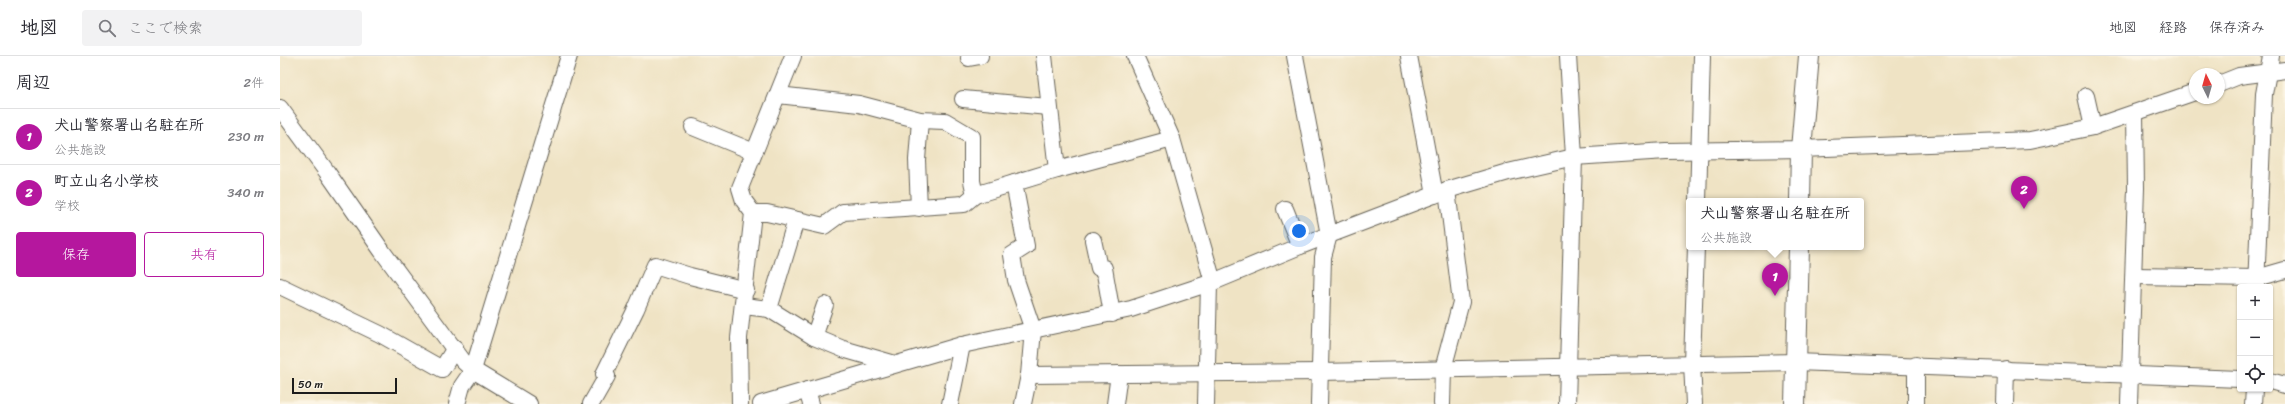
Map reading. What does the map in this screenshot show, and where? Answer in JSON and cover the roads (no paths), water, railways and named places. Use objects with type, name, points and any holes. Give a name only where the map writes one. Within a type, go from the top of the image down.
[{"type":"main road","points":[[1800,198],[1801,149],[1809,56]]},
{"type":"main road","points":[[1795,404],[1799,250]]},
{"type":"street","points":[[457,404],[462,386],[473,370],[569,56]]},
{"type":"street","points":[[740,404],[739,338],[746,290],[753,213],[744,201],[740,188],[793,56]]},
{"type":"street","points":[[1044,56],[1048,107],[1057,170]]},
{"type":"street","points":[[1134,56],[1172,139],[1211,283],[1206,373],[1206,404]]},
{"type":"street","points":[[1295,56],[1329,235],[1323,256],[1319,404]]},
{"type":"street","points":[[1409,56],[1441,192],[1461,302],[1443,369],[1442,404]]},
{"type":"street","points":[[1567,404],[1574,157],[1568,56]]},
{"type":"street","points":[[1698,198],[1702,56]]},
{"type":"street","points":[[2225,82],[2275,65]]},
{"type":"street","points":[[2257,283],[2264,94],[2275,65]]},
{"type":"street","points":[[761,404],[809,397],[895,364],[962,346],[1112,314],[1211,283],[1300,246],[1441,192],[1508,172],[1574,157],[1700,151],[1801,149],[2030,140],[2093,127],[2189,94]]},
{"type":"street","points":[[778,95],[859,104],[920,120],[945,121],[972,137],[972,181],[975,195]]},
{"type":"street","points":[[2086,96],[2093,127]]},
{"type":"street","points":[[963,99],[1015,106],[1048,107]]},
{"type":"street","points":[[280,108],[328,172],[382,251],[455,348],[463,361],[473,370],[529,404]]},
{"type":"street","points":[[2129,404],[2134,276],[2135,113]]},
{"type":"street","points":[[919,208],[916,160],[920,120]]},
{"type":"street","points":[[693,127],[754,152]]},
{"type":"street","points":[[753,213],[767,213],[824,226],[844,212],[964,204],[975,195],[1057,170],[1172,139]]},
{"type":"street","points":[[1014,184],[1026,246],[1012,255],[1016,280],[1033,330],[1028,375],[1022,404]]},
{"type":"street","points":[[1285,209],[1300,246]]},
{"type":"street","points":[[768,309],[796,220]]},
{"type":"street","points":[[1093,240],[1099,268],[1104,268],[1112,314]]},
{"type":"street","points":[[1694,404],[1692,363],[1696,250]]},
{"type":"street","points":[[591,404],[607,376],[604,374],[636,309],[655,265],[690,276],[746,290]]},
{"type":"street","points":[[2134,276],[2257,283],[2285,270]]},
{"type":"street","points":[[280,286],[380,334],[442,369],[455,348]]},
{"type":"street","points":[[814,337],[825,305]]},
{"type":"street","points":[[744,306],[768,309],[814,337],[843,349],[895,364]]},
{"type":"street","points":[[950,404],[962,346]]},
{"type":"street","points":[[1028,375],[1320,372],[1569,365],[1796,362],[1916,365],[2237,379]]},
{"type":"street","points":[[1916,365],[1916,404]]},
{"type":"street","points":[[2005,404],[2006,369]]},
{"type":"street","points":[[1115,404],[1119,374]]},
{"type":"street","points":[[2273,382],[2285,385]]},
{"type":"street","points":[[2253,404],[2254,392]]},
{"type":"place","name":"町立山名小学校","points":[[2024,209]]},
{"type":"place","name":"犬山警察署山名駐在所","points":[[1775,296]]}]
